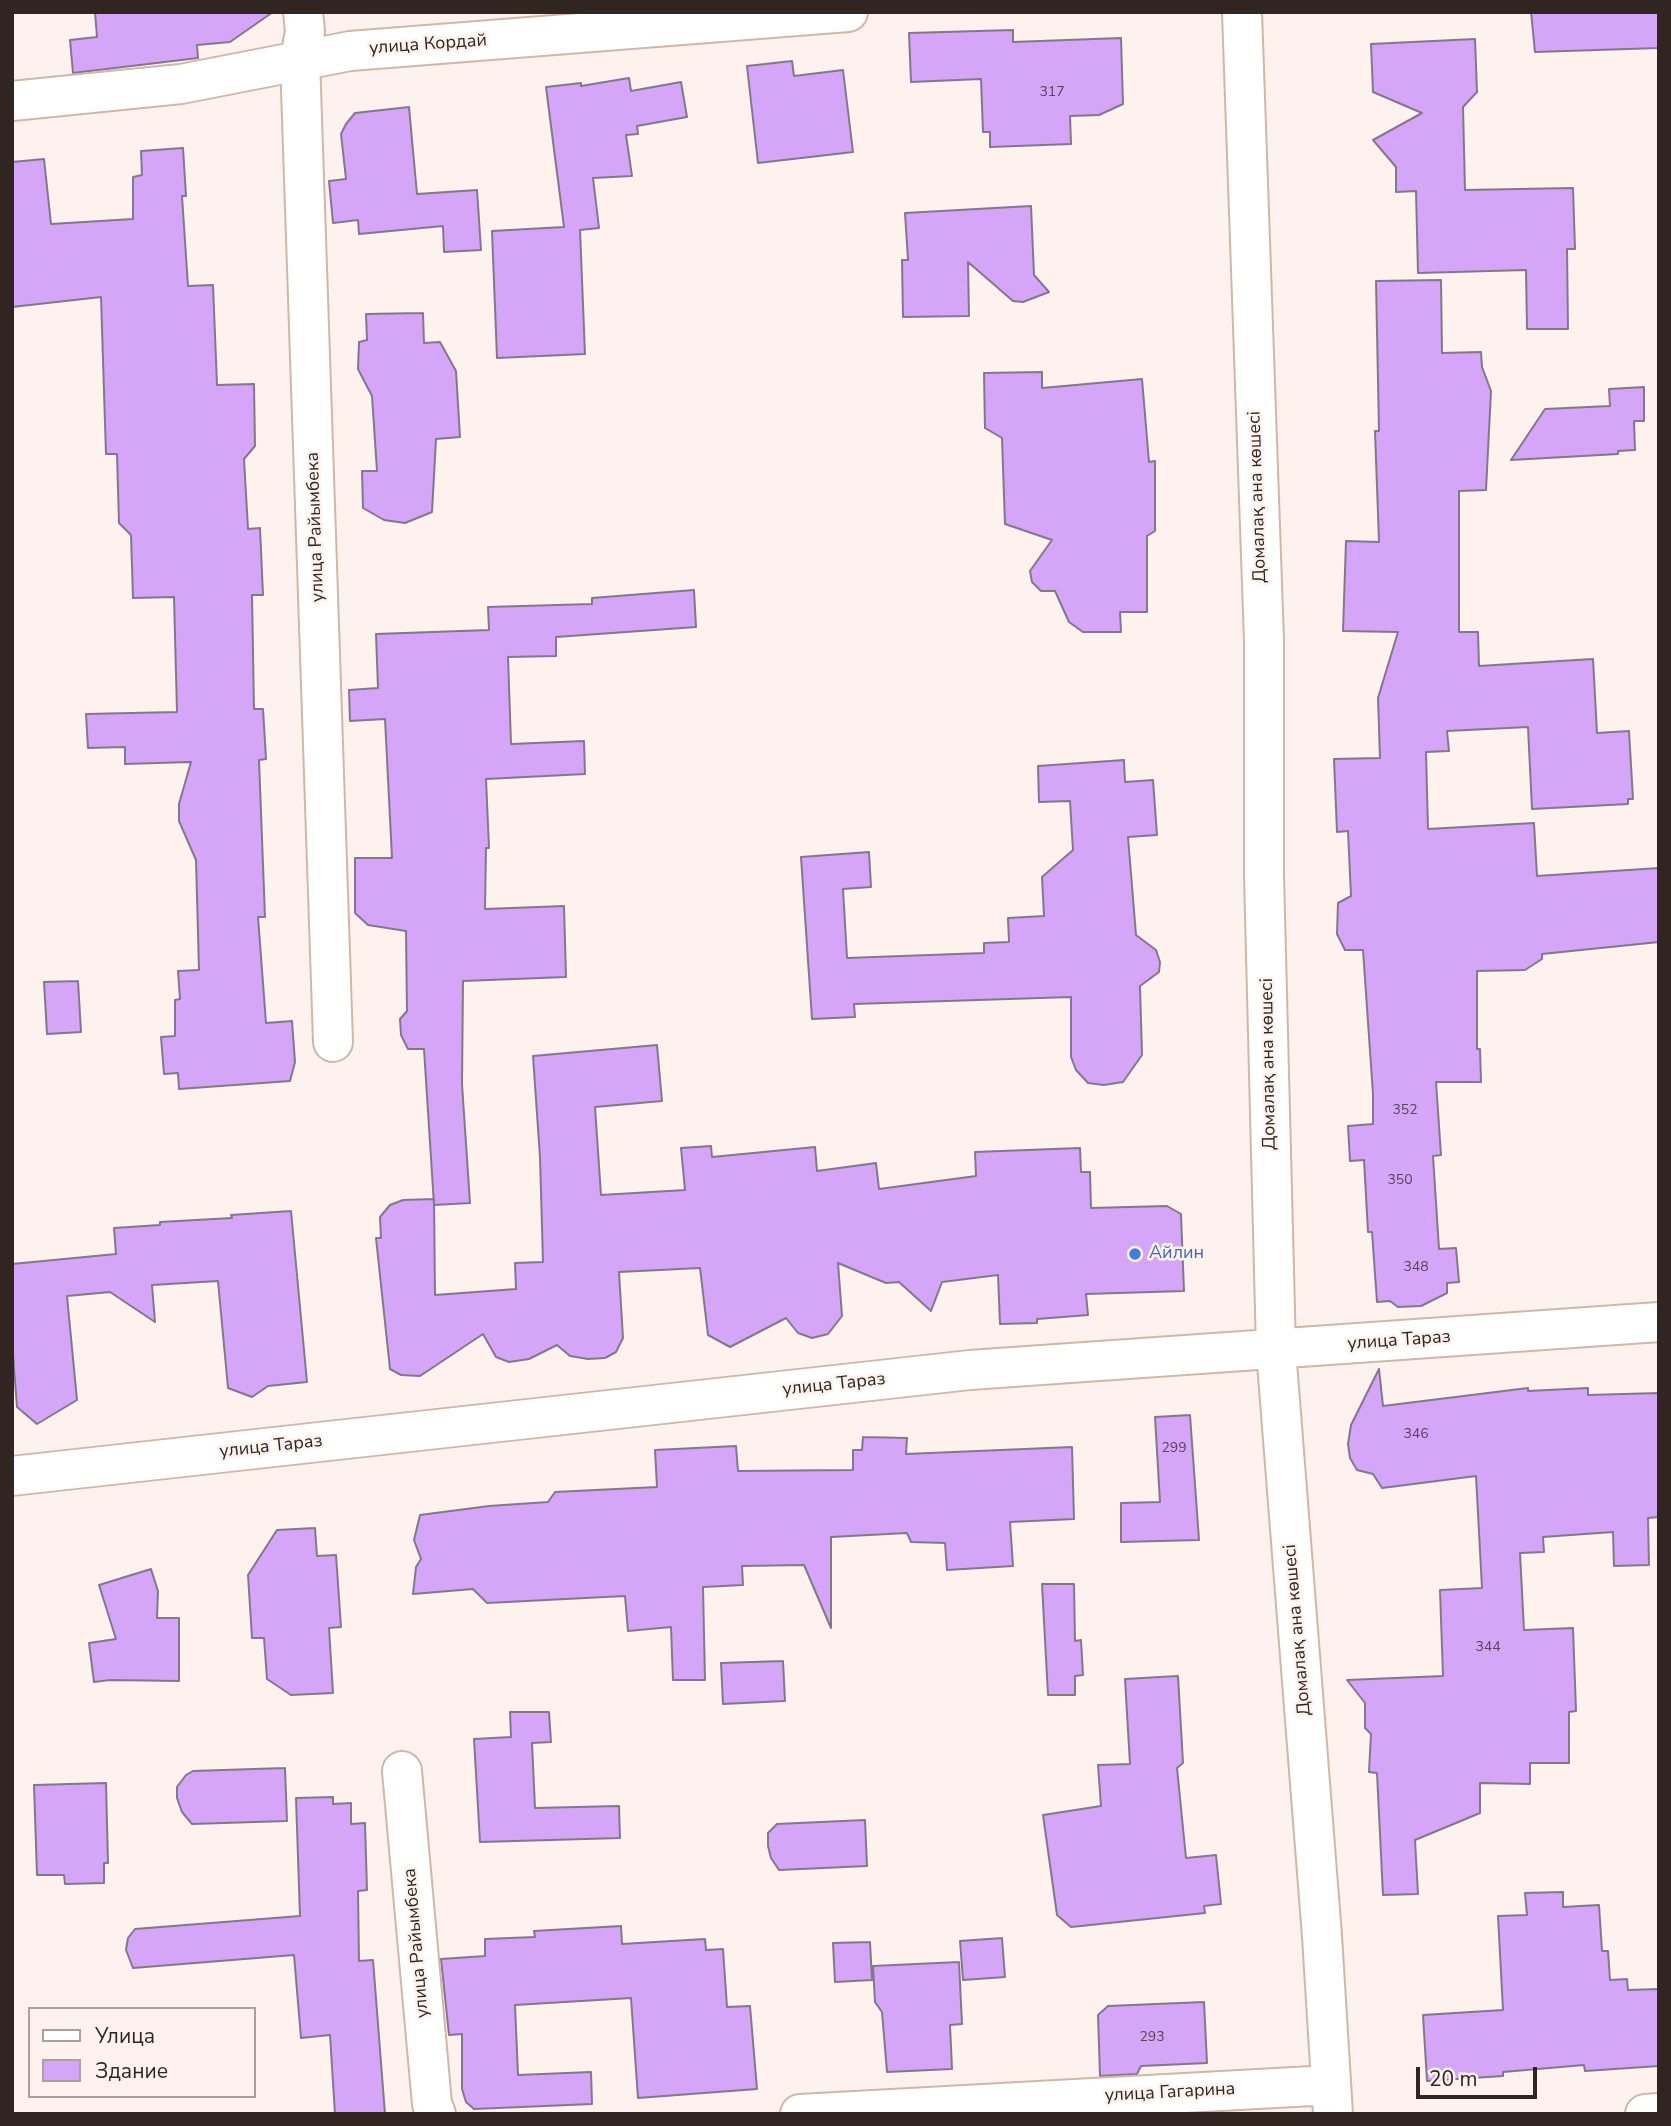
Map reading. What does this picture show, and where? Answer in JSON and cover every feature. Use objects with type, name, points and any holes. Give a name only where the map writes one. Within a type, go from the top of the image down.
[{"type":"street","name":"улица Райымбека","points":[[303,12],[305,31],[300,59],[333,1042]]},
{"type":"street","name":"улица Кордай","points":[[12,101],[181,84],[350,51],[848,12]]},
{"type":"street","name":"Домалақ ана көшесі","points":[[1242,12],[1264,640],[1264,875],[1276,1350],[1322,1936],[1332,2100]]},
{"type":"street","name":"улица Тараз","points":[[12,1476],[970,1370],[1659,1322]]},
{"type":"street","name":"улица Райымбека","points":[[402,1772],[432,2104],[436,2114]]},
{"type":"street","name":"улица Гагарина","points":[[800,2114],[1332,2100]]},
{"type":"street","points":[[1645,2114],[1659,2113]]},
{"type":"building","points":[[95,12],[273,12],[230,42],[197,45],[198,58],[73,73],[70,40],[97,37]]},
{"type":"building","points":[[1531,12],[1659,12],[1659,48],[1535,52]]},
{"type":"building","points":[[1013,30],[1013,42],[1121,38],[1123,104],[1099,115],[1070,116],[1071,144],[990,147],[990,132],[983,132],[981,79],[911,82],[909,33]]},
{"type":"building","points":[[1475,39],[1477,92],[1463,107],[1465,190],[1573,188],[1575,249],[1567,249],[1568,329],[1527,329],[1526,270],[1418,273],[1416,191],[1396,192],[1396,167],[1373,140],[1422,113],[1373,92],[1371,44]]},
{"type":"building","points":[[792,61],[794,76],[843,70],[853,152],[758,163],[747,66]]},
{"type":"building","points":[[629,78],[631,91],[681,82],[687,117],[637,126],[638,134],[626,135],[632,176],[593,178],[599,228],[580,230],[585,354],[497,358],[492,231],[564,227],[546,87],[581,83],[581,86]]},
{"type":"building","points":[[409,107],[417,194],[477,190],[481,250],[444,252],[443,226],[359,234],[358,220],[333,223],[329,181],[346,179],[341,134],[346,124],[355,113]]},
{"type":"building","points":[[183,148],[186,196],[182,196],[188,286],[213,285],[217,385],[254,384],[255,446],[244,459],[248,529],[260,528],[263,595],[252,595],[254,709],[263,709],[266,759],[259,760],[265,917],[258,917],[266,1023],[292,1021],[295,1062],[290,1081],[179,1089],[178,1073],[164,1074],[161,1037],[175,1036],[175,1000],[180,999],[178,971],[199,970],[196,860],[179,821],[179,804],[191,762],[125,764],[125,747],[88,748],[86,714],[177,712],[174,597],[133,598],[131,535],[119,523],[117,454],[106,454],[101,297],[12,307],[12,162],[44,159],[51,224],[133,219],[133,177],[142,175],[141,151]]},
{"type":"building","points":[[1031,206],[1034,275],[1049,292],[1023,302],[1013,301],[968,262],[969,316],[903,317],[902,260],[908,260],[905,213]]},
{"type":"building","points":[[1441,280],[1442,353],[1481,352],[1482,367],[1491,391],[1486,490],[1459,491],[1459,632],[1478,632],[1479,666],[1593,659],[1597,733],[1629,731],[1633,799],[1628,799],[1628,804],[1532,809],[1528,727],[1447,731],[1449,751],[1426,752],[1428,829],[1534,823],[1537,876],[1659,868],[1659,942],[1542,954],[1542,959],[1525,970],[1477,971],[1477,1049],[1480,1049],[1481,1082],[1436,1082],[1441,1155],[1433,1156],[1439,1249],[1456,1248],[1459,1282],[1447,1283],[1447,1293],[1421,1306],[1398,1307],[1390,1301],[1377,1302],[1372,1232],[1368,1232],[1364,1160],[1350,1161],[1348,1126],[1373,1124],[1373,1094],[1363,950],[1345,950],[1337,934],[1338,903],[1351,896],[1348,831],[1337,832],[1334,759],[1380,758],[1378,698],[1398,632],[1343,631],[1346,541],[1379,542],[1375,431],[1379,431],[1376,281]]},
{"type":"building","points":[[423,313],[424,343],[440,342],[456,371],[460,437],[436,439],[432,512],[405,523],[384,520],[363,508],[362,471],[377,471],[372,396],[358,369],[359,342],[367,340],[366,314]]},
{"type":"building","points":[[1042,372],[1042,388],[1142,379],[1149,462],[1155,461],[1155,531],[1147,536],[1147,612],[1120,612],[1121,632],[1083,632],[1069,622],[1055,591],[1041,591],[1032,582],[1030,571],[1052,540],[1005,524],[1002,438],[985,428],[984,373]]},
{"type":"building","points":[[1644,387],[1644,421],[1634,421],[1635,450],[1618,451],[1618,454],[1511,460],[1545,409],[1610,406],[1609,389]]},
{"type":"building","points":[[694,590],[696,627],[556,637],[556,656],[508,657],[511,744],[584,741],[585,774],[486,779],[489,848],[486,848],[485,909],[564,906],[566,977],[463,981],[462,1084],[470,1203],[434,1205],[424,1049],[408,1049],[401,1035],[400,1019],[407,1011],[406,931],[368,925],[355,913],[355,858],[392,858],[385,719],[350,721],[349,690],[378,688],[376,634],[489,630],[488,607],[592,604],[592,598]]},
{"type":"building","points":[[1124,760],[1125,782],[1153,780],[1157,835],[1128,837],[1136,935],[1156,950],[1160,962],[1159,972],[1140,986],[1142,1055],[1123,1082],[1104,1085],[1088,1083],[1076,1070],[1071,1057],[1071,997],[854,1004],[855,1017],[812,1019],[801,857],[869,852],[871,887],[843,889],[847,958],[984,953],[984,943],[1009,942],[1008,918],[1044,916],[1042,877],[1073,850],[1070,801],[1039,802],[1038,766]]},
{"type":"building","points":[[78,981],[81,1032],[47,1034],[44,982]]},
{"type":"building","points":[[657,1045],[662,1101],[595,1107],[601,1195],[685,1190],[681,1148],[711,1146],[712,1157],[815,1147],[817,1171],[876,1163],[879,1189],[976,1176],[975,1152],[1080,1148],[1081,1172],[1090,1172],[1091,1208],[1167,1206],[1181,1214],[1184,1291],[1086,1294],[1088,1315],[1037,1319],[1037,1323],[1000,1324],[998,1275],[942,1282],[931,1311],[899,1282],[886,1283],[838,1263],[842,1316],[828,1334],[812,1338],[798,1333],[786,1318],[730,1347],[708,1335],[700,1268],[619,1272],[623,1338],[616,1352],[605,1358],[570,1356],[557,1345],[529,1359],[509,1362],[496,1357],[483,1334],[420,1376],[401,1375],[390,1369],[376,1238],[381,1238],[380,1217],[390,1205],[403,1200],[434,1199],[435,1295],[516,1289],[515,1263],[543,1262],[533,1056]]},
{"type":"building","points":[[291,1211],[307,1382],[268,1386],[252,1397],[228,1388],[218,1281],[152,1285],[155,1322],[110,1292],[67,1296],[77,1400],[37,1424],[17,1407],[12,1342],[12,1264],[116,1254],[114,1228]]},
{"type":"building","points":[[1379,1369],[1383,1406],[1528,1388],[1528,1391],[1588,1388],[1588,1395],[1659,1393],[1659,1517],[1648,1518],[1649,1565],[1614,1566],[1613,1532],[1543,1537],[1544,1552],[1520,1553],[1524,1630],[1573,1628],[1576,1711],[1569,1712],[1569,1763],[1530,1763],[1530,1784],[1480,1783],[1480,1813],[1415,1840],[1418,1894],[1383,1895],[1377,1773],[1369,1772],[1371,1734],[1365,1728],[1365,1703],[1347,1680],[1443,1676],[1440,1590],[1482,1588],[1476,1476],[1382,1488],[1373,1474],[1357,1470],[1350,1458],[1348,1444],[1351,1425]]},
{"type":"building","points":[[1190,1415],[1199,1540],[1121,1542],[1121,1503],[1160,1502],[1155,1417]]},
{"type":"building","points":[[863,1437],[907,1438],[906,1454],[1072,1447],[1074,1519],[1010,1522],[1013,1566],[947,1570],[945,1543],[911,1542],[907,1533],[831,1537],[831,1628],[804,1565],[742,1566],[743,1585],[703,1587],[705,1680],[673,1680],[671,1627],[628,1631],[625,1596],[487,1603],[473,1589],[413,1594],[416,1567],[421,1559],[414,1540],[420,1515],[548,1502],[555,1492],[657,1487],[655,1450],[736,1446],[738,1471],[853,1470],[853,1450],[862,1450]]},
{"type":"building","points":[[315,1528],[317,1556],[336,1555],[341,1627],[329,1628],[333,1693],[291,1695],[267,1679],[264,1638],[252,1638],[248,1575],[277,1530]]},
{"type":"building","points":[[151,1569],[158,1591],[157,1618],[179,1618],[179,1681],[94,1682],[89,1643],[116,1639],[99,1585]]},
{"type":"building","points":[[1042,1584],[1074,1584],[1075,1641],[1081,1640],[1083,1675],[1075,1676],[1075,1695],[1048,1695]]},
{"type":"building","points":[[783,1661],[785,1701],[723,1704],[721,1663]]},
{"type":"building","points":[[1178,1676],[1183,1763],[1177,1768],[1186,1858],[1216,1855],[1221,1904],[1204,1906],[1205,1913],[1071,1927],[1057,1915],[1043,1815],[1101,1806],[1098,1765],[1130,1764],[1125,1679]]},
{"type":"building","points":[[510,1712],[549,1712],[551,1742],[532,1743],[535,1808],[619,1806],[620,1838],[480,1842],[474,1739],[511,1737]]},
{"type":"building","points":[[285,1768],[287,1821],[192,1824],[182,1812],[177,1798],[177,1787],[186,1775],[193,1771]]},
{"type":"building","points":[[106,1783],[108,1863],[104,1863],[104,1883],[65,1884],[64,1875],[37,1875],[34,1785]]},
{"type":"building","points":[[333,1797],[333,1804],[351,1803],[351,1824],[365,1823],[367,1890],[358,1891],[359,1961],[373,1960],[385,2114],[335,2114],[330,2035],[301,2038],[294,1955],[133,1968],[126,1950],[128,1938],[135,1929],[300,1916],[296,1798]]},
{"type":"building","points":[[865,1820],[867,1866],[779,1870],[771,1858],[768,1833],[777,1824]]},
{"type":"building","points":[[1563,1892],[1563,1907],[1599,1905],[1602,1951],[1608,1951],[1610,1980],[1627,1979],[1628,1990],[1659,1989],[1659,2066],[1585,2071],[1584,2065],[1503,2072],[1503,2076],[1427,2081],[1423,2015],[1503,2010],[1498,1916],[1527,1915],[1525,1893]]},
{"type":"building","points":[[621,1926],[622,1944],[705,1939],[706,1950],[723,1949],[727,2007],[750,2006],[757,2089],[638,2098],[631,1998],[515,2005],[518,2075],[591,2072],[592,2104],[474,2109],[466,2102],[462,2089],[462,2034],[449,2035],[441,1959],[485,1956],[485,1939],[535,1937],[534,1931]]},
{"type":"building","points":[[1002,1938],[1005,1977],[963,1980],[960,1941]]},
{"type":"building","points":[[870,1942],[872,1980],[835,1982],[833,1943]]},
{"type":"building","points":[[959,1962],[962,2024],[950,2025],[952,2069],[887,2072],[882,2012],[875,2002],[873,1966]]},
{"type":"building","points":[[1204,2002],[1207,2063],[1141,2066],[1137,2074],[1100,2076],[1098,2015],[1108,2006]]},
{"type":"place","name":"Айлин","points":[[1135,1254]]}]
